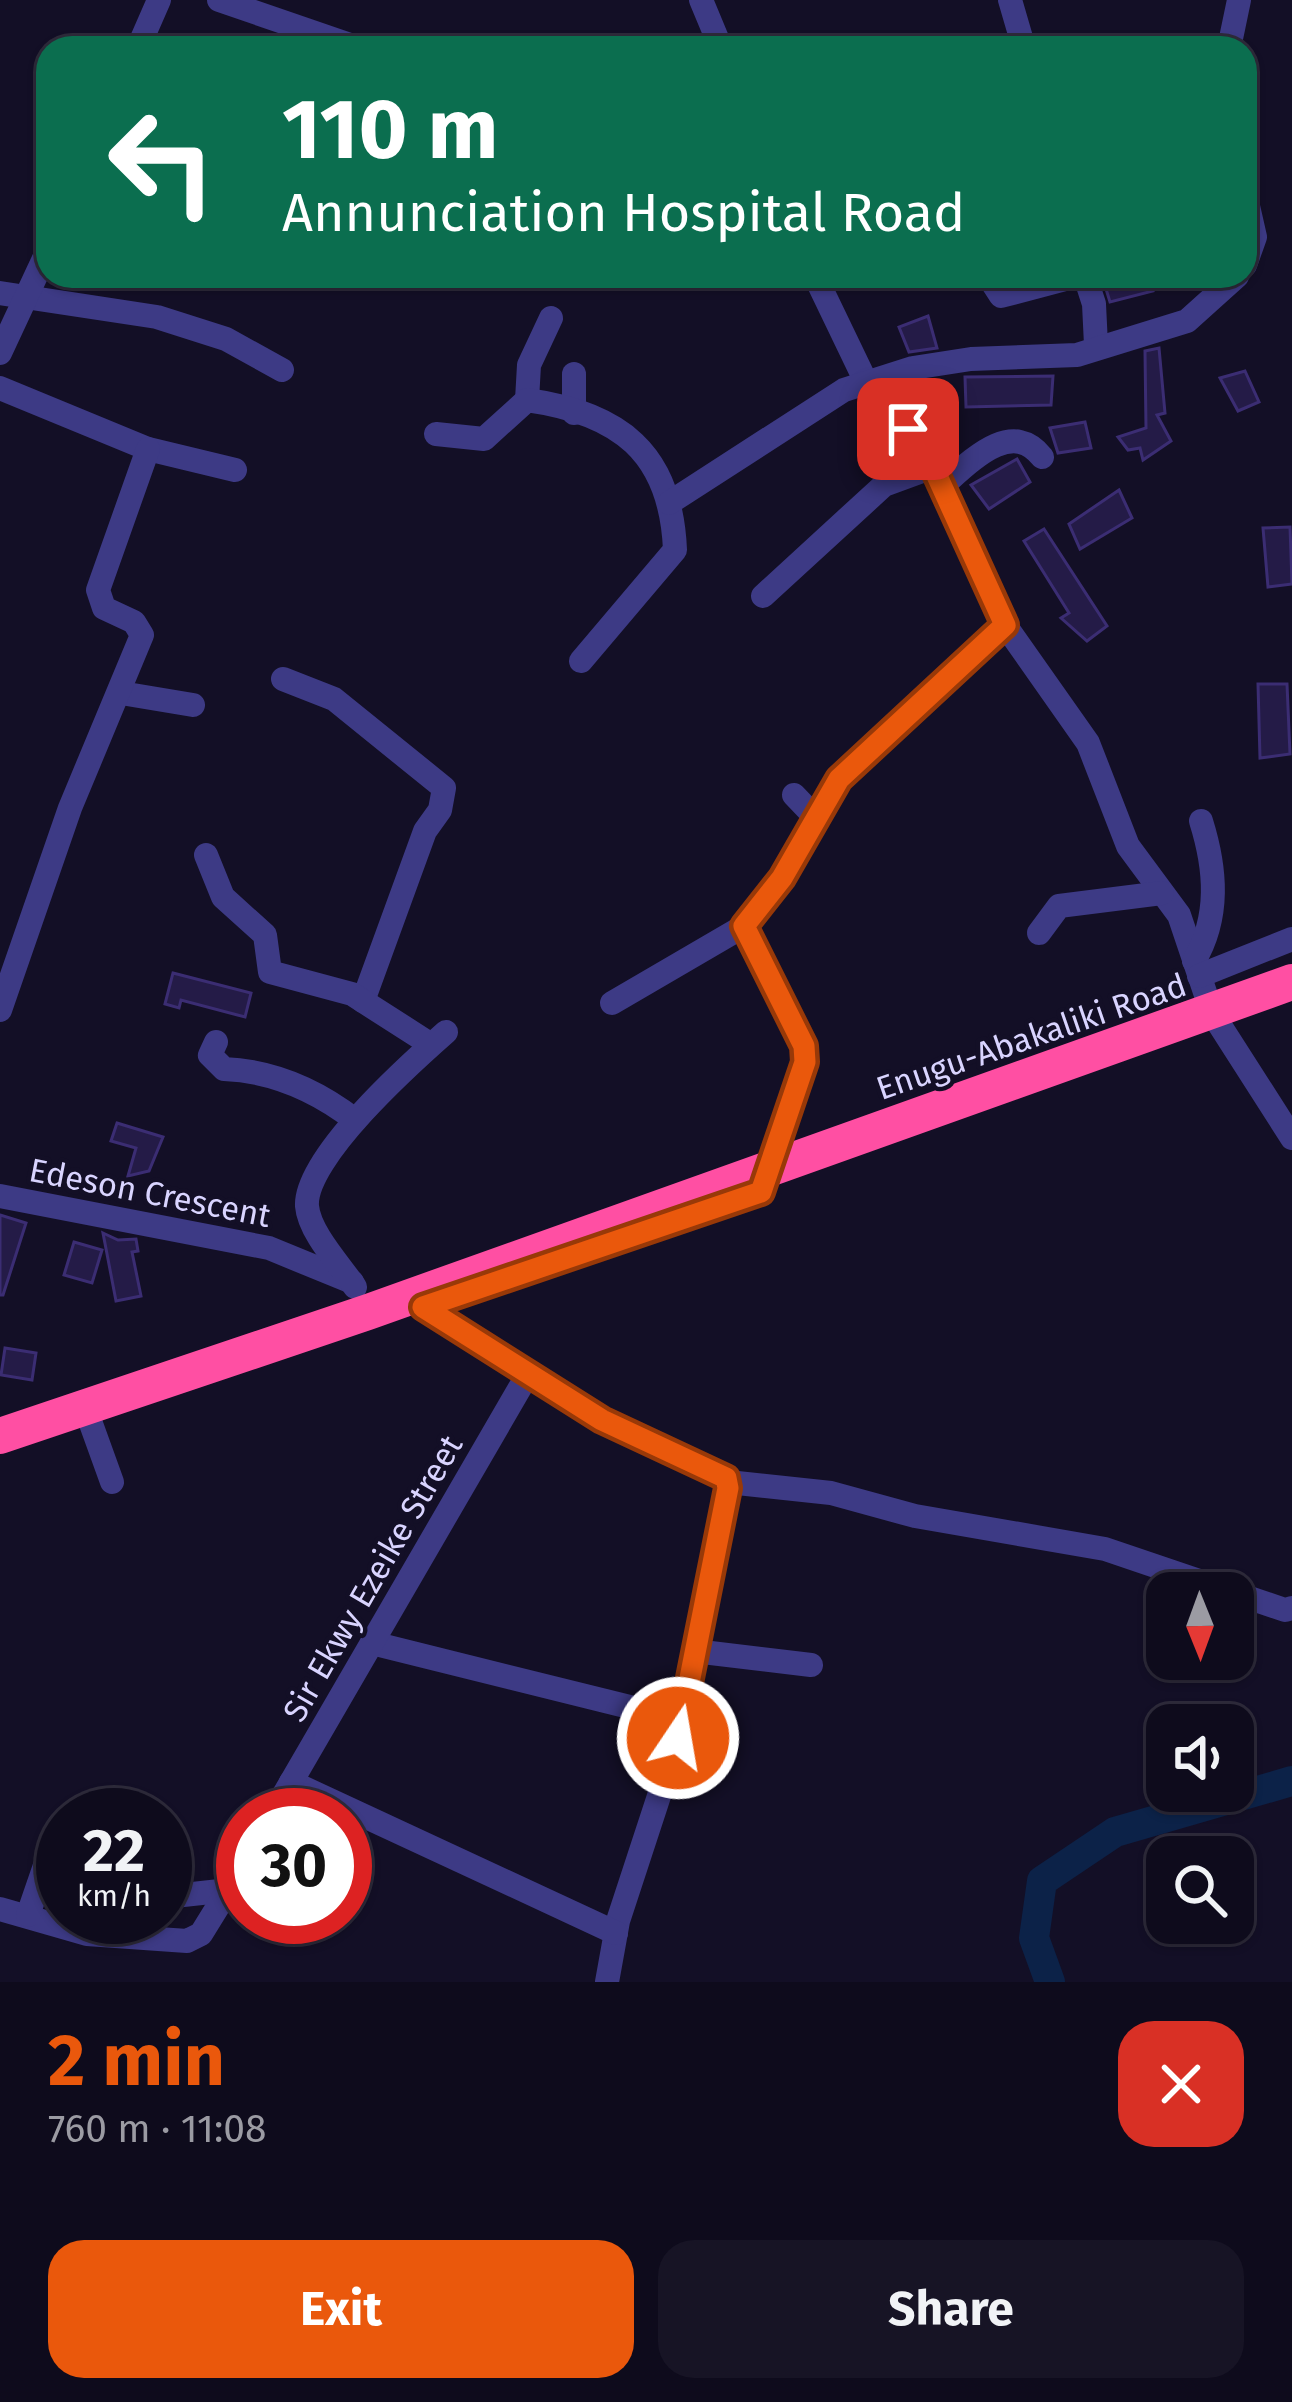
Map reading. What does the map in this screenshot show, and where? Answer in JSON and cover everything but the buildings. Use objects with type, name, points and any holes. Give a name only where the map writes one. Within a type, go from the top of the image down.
[{"type":"highway","name":"Enugu-Abakaliki Road","points":[[0,1436],[365,1306],[1047,1093],[1182,1037],[1212,1013],[1292,982]]},
{"type":"highway","name":"Enugu-Abakaliki Road","points":[[0,1450],[90,1421],[365,1306],[423,1307],[765,1180]]},
{"type":"street","points":[[220,0],[324,36]]},
{"type":"street","points":[[701,0],[716,36]]},
{"type":"street","points":[[1010,0],[1020,36]]},
{"type":"street","points":[[1232,36],[1239,0]]},
{"type":"street","points":[[141,36],[150,5]]},
{"type":"street","points":[[0,353],[13,295],[36,265]]},
{"type":"street","points":[[821,288],[866,382],[908,429],[936,478],[1005,625],[1088,743],[1128,846],[1179,915],[1212,1013],[1292,1138]]},
{"type":"street","points":[[995,288],[1000,296],[1032,288]]},
{"type":"street","points":[[1087,288],[1094,304],[1096,345]]},
{"type":"street","points":[[669,503],[824,400],[866,382],[971,359],[1065,358],[1187,321],[1224,288]]},
{"type":"street","points":[[13,295],[158,316],[226,339],[282,370]]},
{"type":"street","points":[[436,434],[484,439],[526,400],[529,365],[551,318]]},
{"type":"street","points":[[574,374],[574,412]]},
{"type":"street","points":[[0,388],[148,449],[235,470]]},
{"type":"street","points":[[526,400],[607,422],[639,444],[669,503],[675,550],[670,561],[616,616],[581,661]]},
{"type":"street","points":[[763,596],[884,485],[936,478],[1015,437],[1030,441],[1042,457]]},
{"type":"street","points":[[0,1010],[70,808],[142,635],[134,622],[104,608],[98,590],[148,449]]},
{"type":"street","points":[[612,1003],[744,926],[782,878],[839,779],[1005,625]]},
{"type":"street","points":[[283,679],[334,699],[344,697],[444,788],[440,810],[425,831],[363,1001]]},
{"type":"street","points":[[121,693],[193,705]]},
{"type":"street","points":[[794,795],[815,817]]},
{"type":"street","points":[[1197,969],[1214,893],[1201,821]]},
{"type":"street","points":[[206,855],[224,897],[265,935],[270,972],[363,1001],[438,1038],[355,1120],[310,1186],[307,1207],[365,1306]]},
{"type":"street","points":[[1039,933],[1059,906],[1162,893]]},
{"type":"street","points":[[744,926],[804,1046],[805,1062],[765,1180]]},
{"type":"street","points":[[1197,969],[1292,939]]},
{"type":"street","points":[[216,1042],[210,1055],[224,1070],[262,1073],[305,1088],[355,1120]]},
{"type":"street","name":"Edeson Crescent","points":[[0,1196],[269,1248],[365,1306]]},
{"type":"street","points":[[423,1307],[602,1420],[715,1471],[728,1482],[831,1493],[916,1516],[1105,1549],[1285,1610],[1292,1608]]},
{"type":"street","name":"Sir Ekwy Ezeike Street","points":[[288,1788],[528,1374]]},
{"type":"street","points":[[90,1421],[98,1456],[112,1482]]},
{"type":"street","points":[[607,1982],[616,1933],[682,1720],[728,1482]]},
{"type":"street","points":[[371,1643],[682,1720]]},
{"type":"street","points":[[694,1651],[811,1665]]},
{"type":"street","points":[[291,1782],[616,1933]]},
{"type":"street","points":[[28,1916],[36,1893]]},
{"type":"street","points":[[0,1909],[87,1934],[188,1941],[201,1934],[216,1910]]},
{"type":"waterway","points":[[1050,1982],[1034,1938],[1042,1881],[1115,1832],[1292,1781]]},
{"type":"route","points":[[678,1738],[728,1488],[726,1478],[602,1420],[423,1307],[761,1192],[805,1062],[804,1046],[787,1003],[744,926],[782,878],[839,779],[965,657],[1005,625],[933,467],[908,429]]}]
